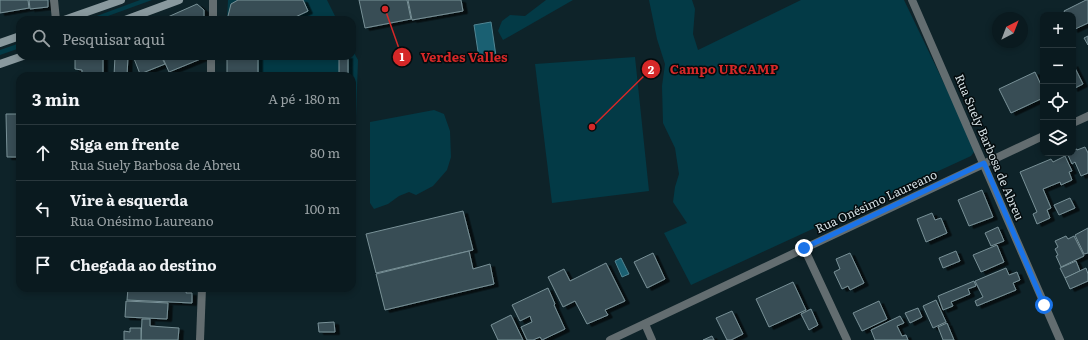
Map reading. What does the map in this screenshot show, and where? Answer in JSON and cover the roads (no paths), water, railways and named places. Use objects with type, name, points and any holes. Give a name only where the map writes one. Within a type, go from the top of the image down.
[{"type":"main road","points":[[75,16],[121,0]]},
{"type":"main road","points":[[136,16],[179,0]]},
{"type":"main road","points":[[0,43],[16,37]]},
{"type":"main road","points":[[0,64],[16,58]]},
{"type":"street","points":[[54,0],[56,16]]},
{"type":"street","points":[[213,0],[213,16]]},
{"type":"street","name":"Rua Suely Barbosa de Abreu","points":[[912,0],[1060,340]]},
{"type":"street","points":[[211,72],[212,60]]},
{"type":"street","points":[[1076,122],[1088,116]]},
{"type":"street","name":"Rua Onésimo Laureano","points":[[610,340],[1040,137]]},
{"type":"street","points":[[804,248],[847,340]]},
{"type":"street","points":[[200,340],[202,292]]},
{"type":"street","points":[[645,324],[652,340]]},
{"type":"place","name":"Verdes Valles","points":[[385,9]]},
{"type":"place","name":"Campo URCAMP","points":[[592,127]]}]
